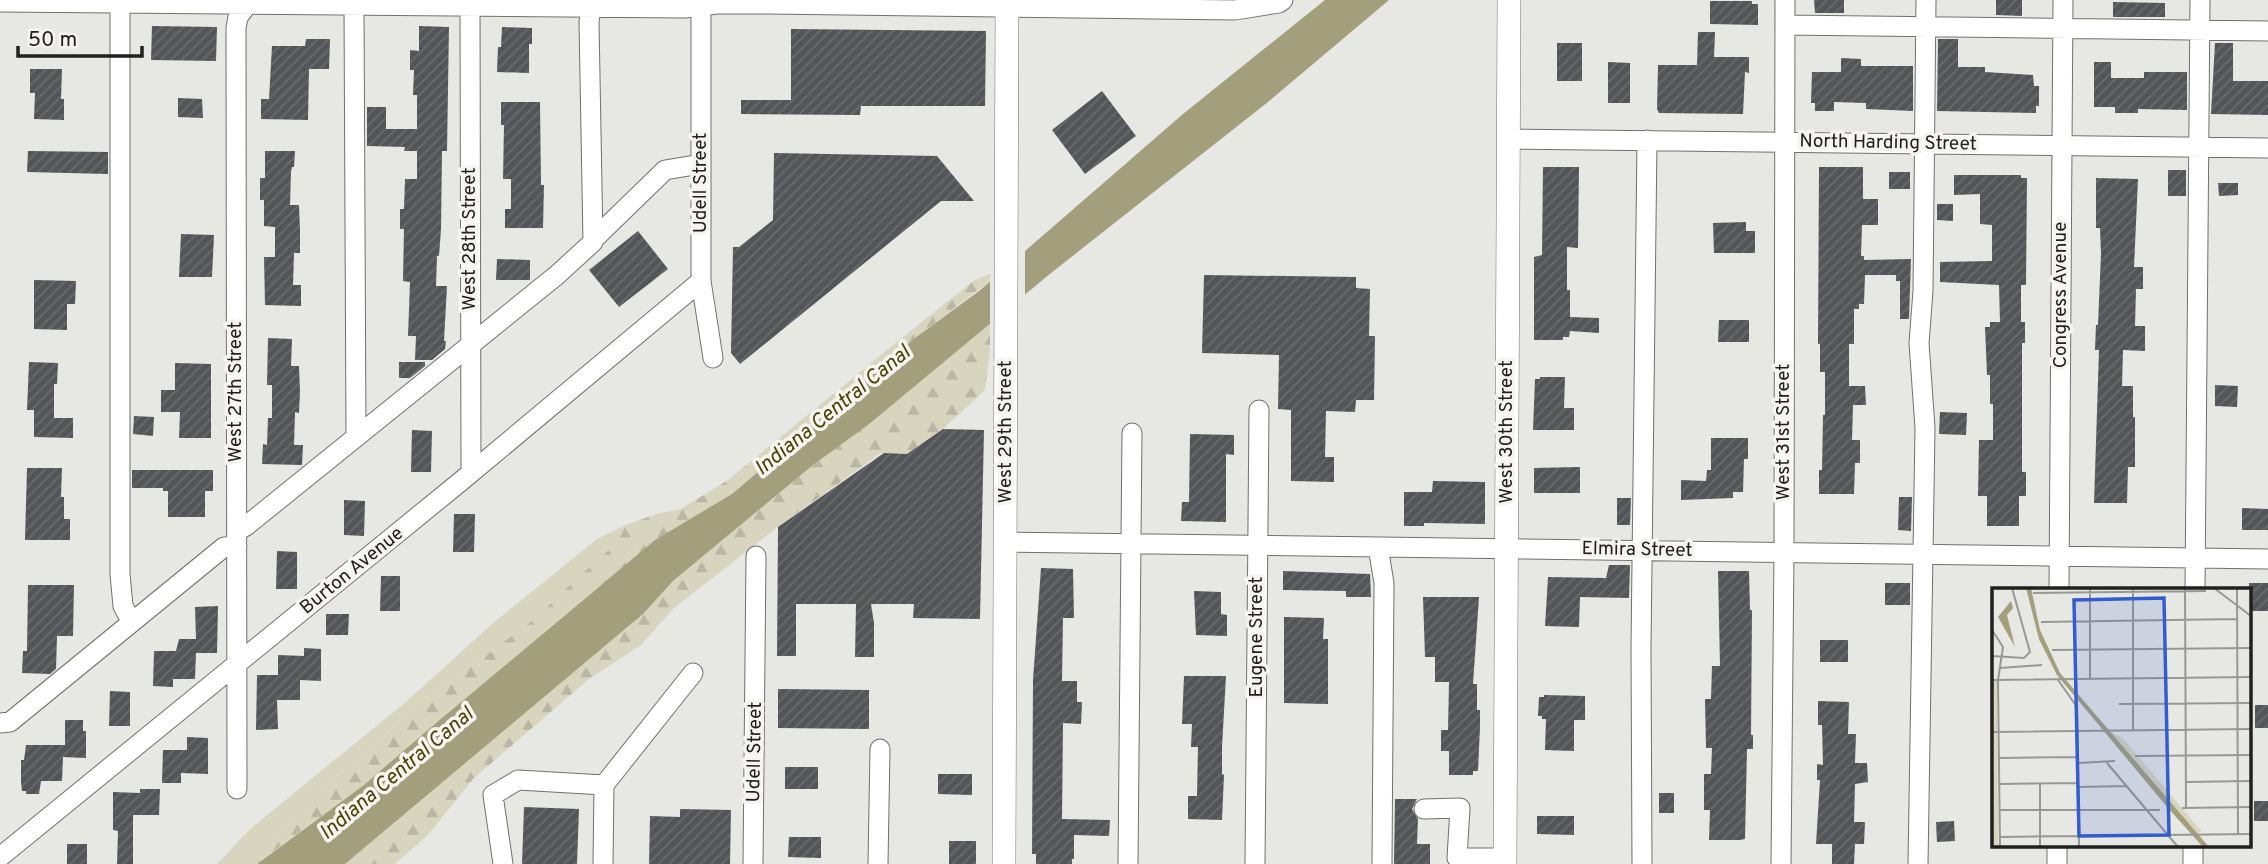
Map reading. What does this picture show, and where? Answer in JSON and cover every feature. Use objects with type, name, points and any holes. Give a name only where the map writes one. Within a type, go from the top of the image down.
[{"type":"main road","name":"West 30th Street","points":[[1505,861],[1509,0]]},
{"type":"main road","name":"West 29th Street","points":[[1004,864],[1007,3]]},
{"type":"street","points":[[2,2],[249,2],[470,6],[508,3],[591,7],[701,6],[757,2],[1007,3],[1199,5],[1235,10],[1279,3],[1283,0]]},
{"type":"street","name":"West 31st Street","points":[[1781,864],[1785,0]]},
{"type":"street","points":[[1917,864],[1925,428],[1920,343],[1926,0]]},
{"type":"street","name":"Congress Avenue","points":[[2059,588],[2063,0]]},
{"type":"street","points":[[2195,588],[2200,0]]},
{"type":"street","name":"West 27th Street","points":[[237,789],[236,27],[238,17],[249,2]]},
{"type":"street","points":[[120,3],[120,573],[123,606],[131,621]]},
{"type":"street","points":[[354,5],[356,437]]},
{"type":"street","name":"West 28th Street","points":[[470,6],[471,472]]},
{"type":"street","name":"Udell Street","points":[[701,6],[701,281],[713,359]]},
{"type":"street","points":[[591,7],[589,22],[594,239]]},
{"type":"street","points":[[1785,25],[2268,31]]},
{"type":"street","name":"North Harding Street","points":[[1509,139],[2268,148]]},
{"type":"street","points":[[1643,864],[1647,140]]},
{"type":"street","points":[[0,723],[10,722],[131,621],[237,538],[246,526],[556,275],[665,170],[701,164]]},
{"type":"street","name":"Burton Avenue","points":[[0,857],[701,281]]},
{"type":"street","name":"Eugene Street","points":[[1255,864],[1259,410]]},
{"type":"street","points":[[1128,864],[1132,433]]},
{"type":"street","name":"Elmira Street","points":[[1006,542],[2268,559]]},
{"type":"street","points":[[1378,547],[1384,583],[1382,864]]},
{"type":"street","name":"Udell Street","points":[[753,864],[755,556]]},
{"type":"street","points":[[603,864],[604,785],[693,673]]},
{"type":"street","points":[[878,864],[880,748]]},
{"type":"street","points":[[503,864],[493,795],[518,780],[604,785]]},
{"type":"street","points":[[1424,809],[1460,808],[1457,858],[1505,861]]},
{"type":"street","points":[[2057,846],[2057,864]]},
{"type":"street","points":[[2193,846],[2193,864]]},
{"type":"green space","points":[[990,274],[990,281],[915,338],[732,494],[591,593],[364,785],[256,864],[304,802],[377,744],[412,707],[442,688],[537,617],[616,544],[626,525],[656,514],[681,509],[728,480],[975,280]]},
{"type":"green space","points":[[990,323],[985,390],[943,429],[907,454],[881,453],[779,526],[674,608],[641,645],[589,679],[473,779],[427,836],[395,864],[345,864],[643,614],[673,581]]},
{"type":"green space","points":[[626,525],[616,544],[537,617],[442,688],[412,707],[377,744],[304,802],[256,864],[217,864],[250,829],[407,701],[493,623],[597,539]]},
{"type":"water","name":"Indiana Central Canal","points":[[1325,0],[1389,0],[1268,102],[1051,273],[868,425],[813,465],[673,581],[643,614],[345,864],[257,864],[364,785],[655,540],[732,494],[915,338],[979,291],[1183,114]]},
{"type":"pier","points":[[1025,246],[1025,299],[990,328],[990,277]]},
{"type":"building","points":[[1814,0],[1844,0],[1844,13],[1815,13]]},
{"type":"building","points":[[1996,0],[2022,0],[2022,16],[1996,15]]},
{"type":"building","points":[[1710,1],[1752,1],[1752,4],[1758,4],[1758,25],[1710,24]]},
{"type":"building","points":[[2113,2],[2165,3],[2165,17],[2113,17]]},
{"type":"building","points":[[152,26],[217,27],[216,61],[151,60]]},
{"type":"building","points":[[419,26],[449,27],[447,151],[442,151],[441,229],[436,286],[447,286],[446,341],[445,349],[432,360],[415,360],[416,336],[408,336],[410,282],[403,281],[404,229],[400,229],[400,209],[404,209],[405,179],[417,179],[417,151],[404,151],[405,147],[367,146],[367,107],[386,107],[386,129],[417,129],[417,95],[413,95],[414,70],[410,70],[410,50],[419,51]]},
{"type":"building","points":[[502,27],[532,28],[529,73],[497,72]]},
{"type":"building","points":[[791,29],[986,31],[985,106],[861,106],[860,115],[741,114],[741,100],[791,100]]},
{"type":"building","points":[[1698,32],[1715,32],[1714,57],[1749,57],[1749,73],[1745,72],[1743,114],[1659,113],[1658,65],[1697,65]]},
{"type":"building","points":[[306,39],[330,39],[329,69],[309,69],[308,120],[261,119],[261,99],[269,99],[272,46],[305,46]]},
{"type":"building","points":[[1938,39],[1958,39],[1958,67],[1985,67],[1985,72],[2033,75],[2034,86],[2039,86],[2039,106],[2036,106],[2036,113],[1937,111]]},
{"type":"building","points":[[1557,43],[1582,43],[1582,81],[1557,81]]},
{"type":"building","points":[[2215,43],[2233,43],[2233,81],[2268,81],[2268,115],[2211,114]]},
{"type":"building","points":[[1841,58],[1861,59],[1861,66],[1913,66],[1913,111],[1866,109],[1866,103],[1834,102],[1834,111],[1815,111],[1815,103],[1811,103],[1812,72],[1841,72]]},
{"type":"building","points":[[1608,62],[1630,63],[1630,103],[1608,103]]},
{"type":"building","points":[[2094,62],[2111,62],[2111,78],[2144,78],[2144,72],[2187,72],[2187,110],[2138,109],[2138,113],[2115,113],[2115,107],[2094,107]]},
{"type":"building","points":[[30,69],[62,69],[61,99],[64,99],[64,120],[34,119],[35,93],[30,93]]},
{"type":"building","points":[[1102,91],[1136,136],[1085,174],[1052,130]]},
{"type":"building","points":[[178,98],[202,99],[203,118],[178,117]]},
{"type":"building","points":[[501,102],[540,102],[543,228],[505,228],[505,209],[511,209],[511,179],[503,179],[504,125],[501,125]]},
{"type":"building","points":[[28,151],[108,152],[108,174],[27,172]]},
{"type":"building","points":[[265,151],[295,151],[290,205],[299,205],[300,253],[294,253],[293,285],[301,285],[301,306],[265,305],[264,257],[275,257],[275,227],[264,226],[264,200],[260,200],[260,178],[265,178]]},
{"type":"building","points":[[774,153],[937,156],[974,201],[941,201],[740,364],[731,353],[733,247],[739,247],[773,220]]},
{"type":"building","points":[[1543,167],[1579,167],[1578,248],[1567,247],[1570,317],[1599,318],[1599,333],[1570,331],[1569,337],[1563,337],[1563,340],[1534,340],[1534,257],[1542,255]]},
{"type":"building","points":[[1819,167],[1863,167],[1863,199],[1878,199],[1878,225],[1862,225],[1861,256],[1864,256],[1864,260],[1911,259],[1909,319],[1900,319],[1900,281],[1896,281],[1896,275],[1865,275],[1864,304],[1859,304],[1859,309],[1854,309],[1854,344],[1849,344],[1849,386],[1865,386],[1866,405],[1853,405],[1852,440],[1860,440],[1860,463],[1855,463],[1854,494],[1819,494],[1825,415],[1825,372],[1820,372],[1818,344]]},
{"type":"building","points":[[2168,170],[2186,170],[2186,196],[2168,196]]},
{"type":"building","points":[[1889,172],[1910,172],[1910,189],[1889,189]]},
{"type":"building","points":[[1954,175],[2021,175],[2021,178],[2027,178],[2026,285],[2021,285],[2021,322],[2025,322],[2025,343],[2022,343],[2022,472],[2026,472],[2026,496],[2019,496],[2019,526],[1987,526],[1987,496],[1978,496],[1979,440],[1993,440],[1993,404],[1990,404],[1985,327],[1990,327],[1990,322],[2000,322],[1999,285],[1940,282],[1940,262],[1992,261],[1992,225],[1980,224],[1980,194],[1954,195]]},
{"type":"building","points":[[2096,178],[2138,179],[2134,267],[2143,267],[2143,289],[2136,289],[2135,326],[2145,326],[2145,351],[2123,350],[2122,386],[2133,386],[2135,417],[2135,467],[2128,467],[2127,503],[2094,503],[2099,350],[2095,350],[2101,254],[2100,228],[2096,228]]},
{"type":"building","points":[[2218,183],[2238,183],[2238,195],[2219,196]]},
{"type":"building","points":[[1937,204],[1953,204],[1953,221],[1937,220]]},
{"type":"building","points":[[1746,222],[1746,231],[1755,231],[1755,253],[1714,253],[1713,223]]},
{"type":"building","points":[[638,231],[668,269],[619,307],[589,270]]},
{"type":"building","points":[[181,234],[214,235],[212,277],[179,277]]},
{"type":"building","points":[[497,259],[530,260],[530,280],[496,280]]},
{"type":"building","points":[[1204,275],[1356,277],[1356,288],[1370,289],[1369,336],[1375,336],[1374,400],[1356,400],[1355,412],[1326,411],[1325,457],[1334,457],[1334,482],[1291,481],[1291,410],[1278,409],[1279,355],[1202,353]]},
{"type":"building","points":[[34,280],[76,281],[75,304],[67,304],[67,330],[34,329]]},
{"type":"building","points":[[1719,320],[1749,320],[1749,342],[1718,342]]},
{"type":"building","points":[[268,338],[292,339],[291,366],[299,366],[300,392],[299,413],[295,412],[294,445],[303,445],[302,465],[262,464],[263,444],[267,445],[268,418],[272,418],[272,385],[267,385]]},
{"type":"building","points":[[29,362],[58,363],[57,384],[54,384],[54,418],[73,418],[73,438],[34,437],[34,410],[27,410]]},
{"type":"building","points":[[399,362],[425,362],[425,366],[410,378],[399,378]]},
{"type":"building","points":[[175,363],[211,364],[211,438],[179,438],[180,412],[161,412],[161,390],[175,390]]},
{"type":"building","points":[[1565,377],[1564,408],[1574,408],[1574,430],[1533,430],[1535,379]]},
{"type":"building","points":[[2215,385],[2238,386],[2237,407],[2215,406]]},
{"type":"building","points":[[1940,412],[1967,413],[1966,435],[1939,434]]},
{"type":"building","points":[[134,416],[154,417],[153,436],[133,434]]},
{"type":"building","points":[[943,429],[984,430],[980,619],[913,618],[914,604],[871,604],[874,657],[855,657],[856,604],[796,604],[796,656],[777,656],[778,527],[884,453],[907,454]]},
{"type":"building","points":[[412,430],[432,431],[431,472],[411,472]]},
{"type":"building","points":[[1190,434],[1234,435],[1234,455],[1226,454],[1226,522],[1181,521],[1182,502],[1189,502]]},
{"type":"building","points":[[1711,438],[1748,438],[1743,492],[1733,492],[1733,498],[1681,500],[1681,480],[1706,481],[1707,470],[1711,470]]},
{"type":"building","points":[[1580,467],[1580,493],[1534,493],[1534,468]]},
{"type":"building","points":[[27,468],[62,468],[61,497],[64,497],[64,519],[70,519],[70,540],[25,540]]},
{"type":"building","points":[[132,470],[213,470],[213,491],[205,491],[205,517],[168,517],[168,491],[163,491],[163,488],[132,488]]},
{"type":"building","points":[[1433,481],[1485,482],[1485,524],[1424,523],[1424,526],[1404,526],[1404,492],[1432,492]]},
{"type":"building","points":[[1899,497],[1912,497],[1911,531],[1898,530]]},
{"type":"building","points":[[1617,498],[1631,498],[1630,525],[1617,525]]},
{"type":"building","points":[[344,500],[365,501],[364,536],[344,535]]},
{"type":"building","points":[[2242,508],[2268,509],[2268,530],[2242,530]]},
{"type":"building","points":[[454,514],[475,514],[474,552],[453,552]]},
{"type":"building","points":[[277,551],[297,552],[297,589],[276,589]]},
{"type":"building","points":[[1609,565],[1630,565],[1629,598],[1580,597],[1579,627],[1545,626],[1548,577],[1606,578]]},
{"type":"building","points":[[1041,568],[1073,569],[1074,618],[1063,618],[1062,681],[1077,681],[1077,702],[1082,702],[1081,724],[1063,723],[1062,819],[1110,820],[1109,836],[1074,835],[1072,864],[1036,864],[1036,854],[1032,854],[1033,680]]},
{"type":"building","points":[[1283,571],[1370,574],[1371,597],[1346,597],[1346,591],[1283,590]]},
{"type":"building","points":[[1718,571],[1749,571],[1752,610],[1753,749],[1747,749],[1745,839],[1740,840],[1709,840],[1710,810],[1704,810],[1704,774],[1711,774],[1712,748],[1706,748],[1705,699],[1711,699],[1712,666],[1720,666]]},
{"type":"building","points":[[381,576],[400,576],[400,611],[380,611]]},
{"type":"building","points":[[1885,583],[1910,583],[1910,605],[1885,605]]},
{"type":"building","points":[[2249,583],[2268,583],[2268,611],[2250,611]]},
{"type":"building","points":[[28,585],[74,585],[73,636],[57,636],[56,669],[50,674],[22,673],[23,651],[27,651]]},
{"type":"building","points":[[1194,591],[1221,592],[1221,614],[1227,615],[1227,636],[1196,635]]},
{"type":"building","points":[[1423,597],[1479,597],[1473,684],[1477,684],[1480,727],[1478,771],[1473,771],[1473,775],[1449,775],[1449,751],[1441,751],[1441,730],[1448,730],[1449,682],[1435,682],[1435,657],[1425,657]]},
{"type":"building","points":[[218,606],[217,653],[196,653],[195,679],[173,679],[173,687],[153,686],[154,651],[176,651],[179,639],[196,639],[195,607]]},
{"type":"building","points":[[326,614],[349,614],[348,635],[326,635]]},
{"type":"building","points":[[1284,617],[1324,618],[1323,639],[1328,639],[1328,704],[1284,703]]},
{"type":"building","points":[[1820,640],[1848,640],[1848,662],[1820,662]]},
{"type":"building","points":[[304,648],[321,649],[321,681],[300,680],[300,700],[277,700],[278,729],[256,730],[257,675],[278,675],[278,655],[304,656]]},
{"type":"building","points":[[1184,676],[1226,676],[1222,820],[1188,819],[1188,796],[1197,796],[1198,747],[1191,747],[1192,724],[1182,724]]},
{"type":"building","points":[[778,689],[869,690],[869,729],[778,728]]},
{"type":"building","points":[[110,691],[130,692],[130,726],[109,726]]},
{"type":"building","points":[[1585,696],[1585,720],[1574,720],[1574,751],[1545,750],[1546,719],[1538,716],[1539,697]]},
{"type":"building","points":[[1818,701],[1849,702],[1848,734],[1856,734],[1855,763],[1867,763],[1868,782],[1855,784],[1854,822],[1865,822],[1864,844],[1855,844],[1854,864],[1832,864],[1832,844],[1816,844],[1820,780],[1817,780],[1817,764],[1823,765],[1822,725],[1818,725]]},
{"type":"building","points":[[2255,705],[2268,705],[2268,728],[2255,728]]},
{"type":"building","points":[[65,720],[83,720],[83,731],[86,731],[86,758],[63,757],[62,781],[41,781],[39,794],[26,794],[26,791],[22,791],[21,760],[24,760],[26,745],[65,745]]},
{"type":"building","points":[[187,737],[208,738],[208,774],[181,773],[181,783],[162,783],[163,750],[187,750]]},
{"type":"building","points":[[785,767],[818,767],[818,789],[785,789]]},
{"type":"building","points":[[938,774],[972,774],[972,795],[938,794]]},
{"type":"building","points":[[140,789],[160,789],[159,815],[133,815],[133,864],[117,864],[118,831],[113,830],[113,792],[140,793]]},
{"type":"building","points":[[1659,793],[1674,793],[1674,813],[1659,813]]},
{"type":"building","points":[[1395,799],[1417,799],[1412,809],[1418,819],[1417,844],[1430,844],[1430,864],[1394,864]]},
{"type":"building","points":[[2254,801],[2268,801],[2268,821],[2254,821]]},
{"type":"building","points":[[524,807],[579,809],[577,864],[522,864]]},
{"type":"building","points":[[680,809],[731,810],[730,864],[649,864],[650,816],[680,817]]},
{"type":"building","points":[[1537,816],[1574,816],[1574,835],[1537,834]]},
{"type":"building","points":[[1954,821],[1955,841],[1937,842],[1936,822]]},
{"type":"building","points":[[789,837],[821,837],[821,858],[788,857]]},
{"type":"building","points":[[949,841],[976,841],[976,864],[949,864]]},
{"type":"building","points":[[67,844],[87,844],[87,864],[67,864]]}]
